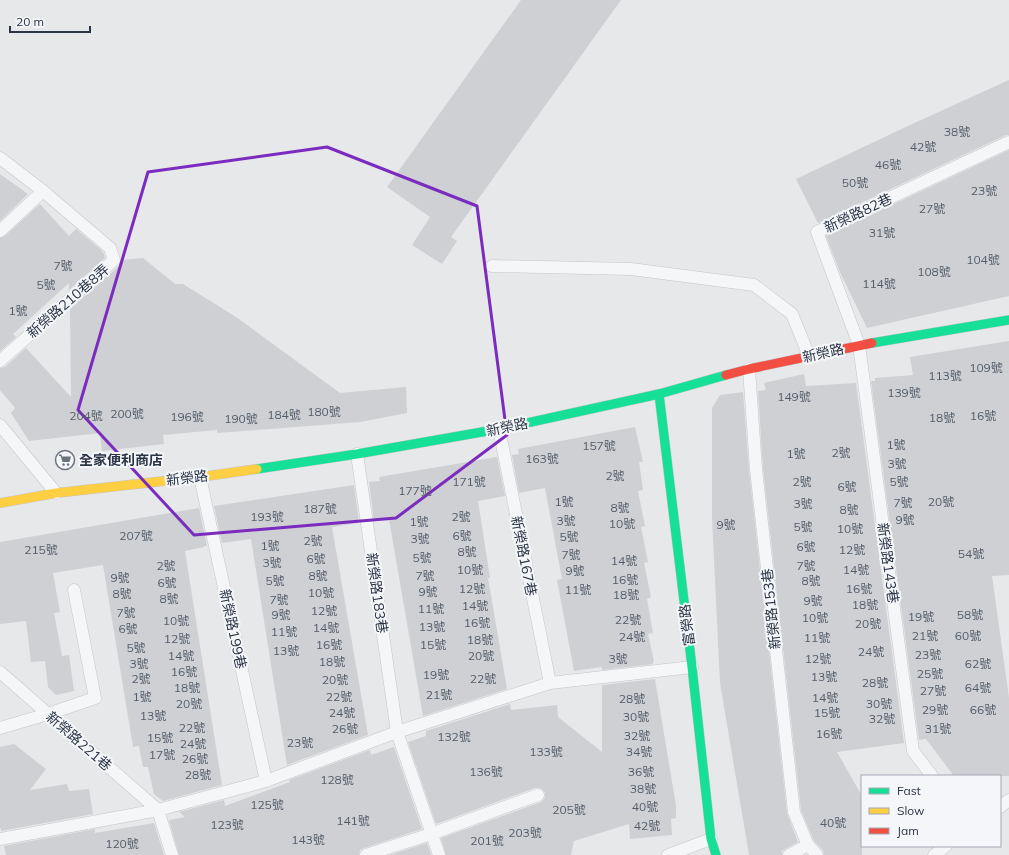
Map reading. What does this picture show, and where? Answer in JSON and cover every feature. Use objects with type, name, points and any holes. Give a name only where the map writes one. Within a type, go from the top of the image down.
[{"type":"street","name":"新榮路","points":[[0,503],[56,492],[200,477],[357,454],[499,429],[659,394],[749,369],[859,345],[1009,320]]},
{"type":"street","name":"富榮路","points":[[659,394],[711,839],[716,855]]},
{"type":"lane","name":"新榮路82巷","points":[[859,345],[816,232],[1009,142]]},
{"type":"lane","points":[[0,158],[43,190],[0,231]]},
{"type":"lane","name":"新榮路210巷8弄","points":[[0,361],[114,260],[110,248],[43,190]]},
{"type":"lane","points":[[492,266],[631,269],[754,285],[792,314],[809,356]]},
{"type":"lane","name":"新榮路143巷","points":[[859,345],[913,751],[931,775]]},
{"type":"lane","name":"新榮路153巷","points":[[749,369],[756,469],[794,812],[808,845],[817,855]]},
{"type":"lane","points":[[0,425],[56,492]]},
{"type":"lane","name":"新榮路167巷","points":[[499,429],[550,683]]},
{"type":"lane","name":"新榮路183巷","points":[[357,454],[397,732],[439,855]]},
{"type":"lane","name":"新榮路199巷","points":[[200,477],[266,781]]},
{"type":"lane","points":[[0,728],[95,698],[74,590]]},
{"type":"lane","points":[[0,839],[158,810],[266,781],[397,732],[550,683],[692,667]]},
{"type":"lane","name":"新榮路221巷","points":[[0,672],[158,810]]},
{"type":"lane","points":[[366,855],[431,834],[538,795]]},
{"type":"lane","points":[[1001,806],[1009,800]]},
{"type":"lane","points":[[158,810],[172,855]]},
{"type":"lane","points":[[668,855],[711,839]]},
{"type":"lane","points":[[789,855],[808,845]]},
{"type":"lane","points":[[934,855],[945,847]]},
{"type":"highlighted area","points":[[327,147],[477,206],[507,435],[396,518],[194,535],[78,410],[148,172]]},
{"type":"building","points":[[521,0],[621,0],[451,237],[457,241],[442,264],[412,245],[430,217],[387,187]]},
{"type":"building","points":[[1009,80],[1009,135],[1006,135],[818,223],[796,179]]},
{"type":"building","points":[[1009,150],[1009,296],[867,328],[840,272],[826,236]]},
{"type":"building","points":[[0,174],[28,194],[0,221]]},
{"type":"building","points":[[40,204],[69,236],[76,229],[100,249],[105,258],[69,290],[69,283],[13,334],[16,337],[0,351],[0,238],[5,236]]},
{"type":"building","points":[[143,258],[175,284],[183,284],[236,317],[340,393],[406,387],[407,413],[360,422],[217,433],[217,430],[163,435],[164,444],[102,451],[100,433],[29,441],[11,413],[15,408],[0,390],[0,368],[5,367],[26,348],[71,397],[70,309],[119,266],[121,260]]},
{"type":"building","points":[[1009,341],[1009,575],[992,576],[1009,698],[1009,776],[953,775],[926,739],[919,740],[871,381],[875,381],[875,378],[913,375],[910,357]]},
{"type":"building","points":[[804,374],[806,386],[856,383],[904,743],[837,752],[861,794],[862,855],[824,855],[823,850],[814,841],[801,810],[763,468],[758,391],[766,390],[764,383]]},
{"type":"building","points":[[743,392],[749,470],[787,813],[798,842],[782,851],[782,855],[749,855],[720,683],[712,518],[712,408],[720,395]]},
{"type":"building","points":[[635,427],[643,462],[639,462],[643,490],[638,491],[645,526],[641,527],[648,562],[644,563],[651,597],[647,599],[653,633],[648,634],[654,661],[653,664],[602,670],[602,667],[574,671],[557,580],[562,579],[545,488],[519,493],[512,455],[519,454],[518,449]]},
{"type":"building","points":[[497,457],[505,496],[478,501],[490,578],[488,578],[507,689],[423,716],[389,519],[374,521],[369,482],[380,481],[379,477]]},
{"type":"building","points":[[354,485],[359,523],[332,527],[368,735],[287,765],[251,539],[222,543],[214,506]]},
{"type":"building","points":[[199,508],[207,546],[185,551],[222,785],[163,801],[154,794],[148,767],[143,767],[139,746],[133,747],[103,565],[53,573],[60,612],[54,613],[62,656],[69,655],[74,691],[56,695],[48,687],[45,661],[31,662],[26,621],[0,624],[0,542]]},
{"type":"building","points":[[655,679],[676,806],[676,818],[671,819],[672,835],[630,839],[629,824],[574,841],[571,855],[446,855],[441,838],[541,802],[545,797],[545,793],[542,789],[535,788],[436,824],[408,742],[426,736],[426,731],[510,704],[511,710],[557,705],[558,717],[602,752],[602,685]]},
{"type":"building","points":[[14,744],[46,769],[30,790],[67,784],[69,791],[89,789],[93,814],[1,831],[0,747]]},
{"type":"building","points":[[394,747],[422,829],[364,848],[360,850],[359,855],[179,855],[169,820],[185,817],[179,812],[224,800],[225,806],[370,750],[371,755]]},
{"type":"building","points":[[154,823],[164,855],[6,855],[4,846],[95,829],[95,833]]},
{"type":"building","points":[[427,843],[431,855],[390,855]]},
{"type":"traffic: fast","points":[[872,343],[1009,320]]},
{"type":"traffic: fast","points":[[257,469],[357,454],[499,429],[659,394],[726,375]]},
{"type":"traffic: fast","points":[[659,394],[711,839],[716,855]]},
{"type":"traffic: slow","points":[[0,503],[56,493],[257,469]]},
{"type":"traffic: jam","points":[[726,375],[872,343]]},
{"type":"place","name":"全家便利商店","points":[[65,460]]}]
